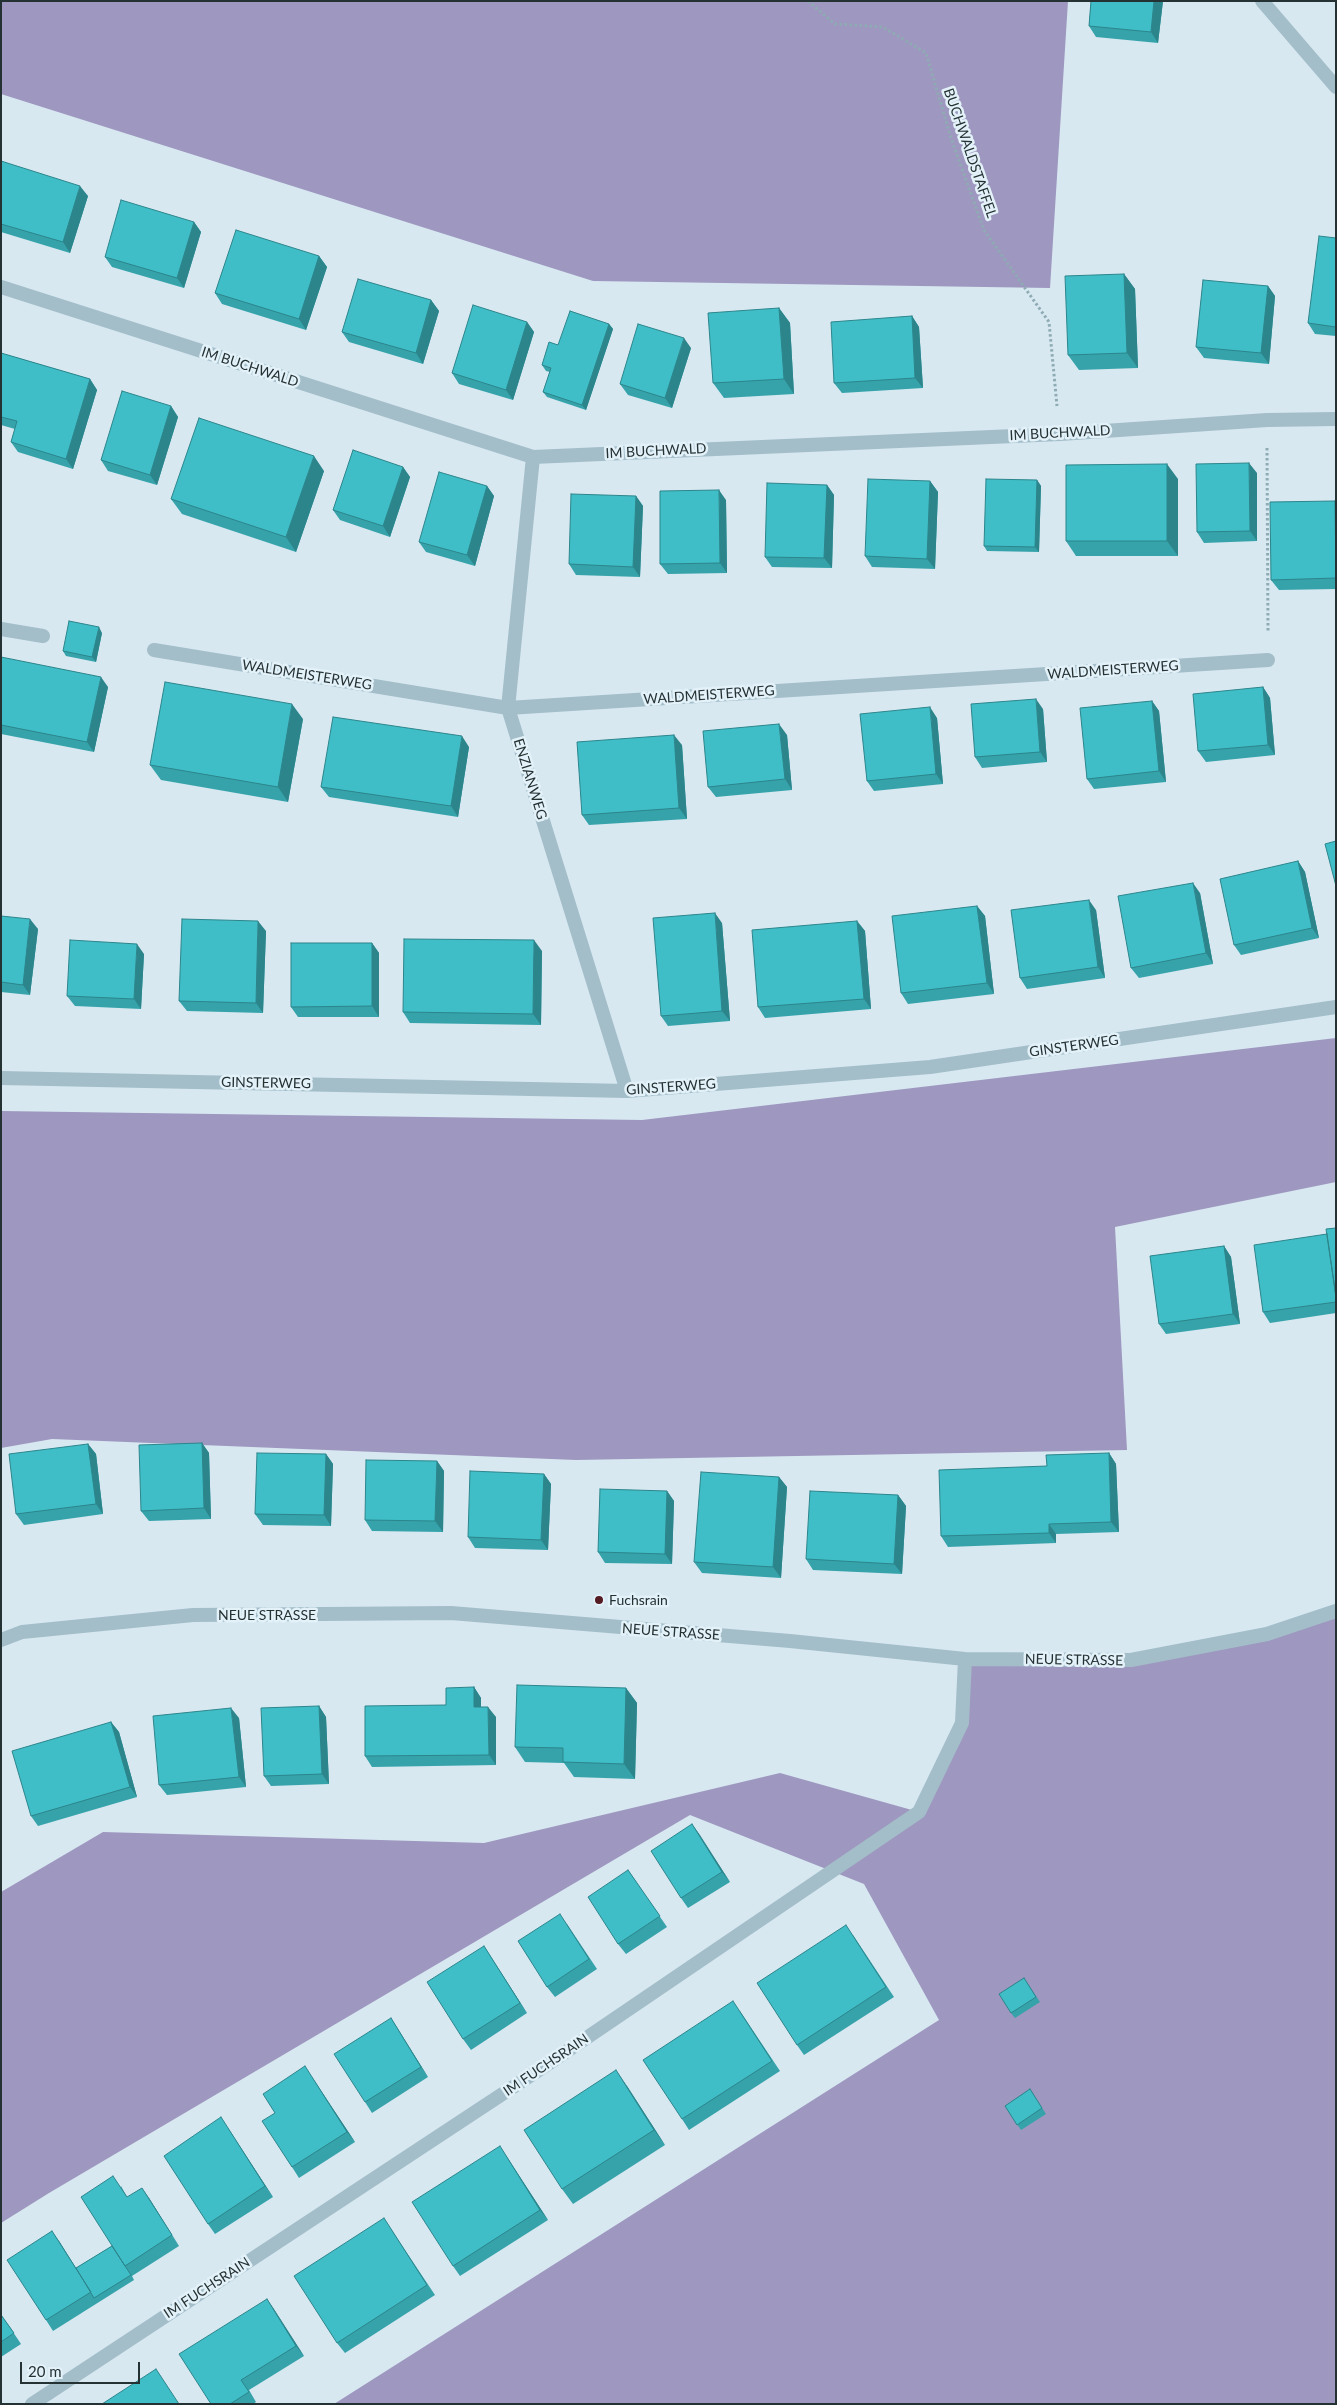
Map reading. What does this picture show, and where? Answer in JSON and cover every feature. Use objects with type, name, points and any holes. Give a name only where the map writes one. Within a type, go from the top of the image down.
[{"type":"street","points":[[1262,1],[1336,86]]},
{"type":"street","name":"IM BUCHWALD","points":[[1,287],[533,457],[1060,434],[1266,420],[1336,419]]},
{"type":"street","name":"ENZIANWEG","points":[[533,457],[508,708],[628,1091]]},
{"type":"street","points":[[1,629],[43,636]]},
{"type":"street","name":"WALDMEISTERWEG","points":[[154,650],[508,708],[1268,660]]},
{"type":"street","name":"GINSTERWEG","points":[[1,1078],[628,1091],[930,1067],[1336,1007]]},
{"type":"street","name":"NEUE STRASSE","points":[[1,1640],[22,1632],[193,1615],[451,1614],[790,1641],[965,1659],[1131,1660],[1268,1634],[1336,1611]]},
{"type":"street","name":"IM FUCHSRAIN","points":[[32,2404],[559,2057],[919,1812],[962,1724],[965,1659]]},
{"type":"path","name":"BUCHWALDSTAFFEL","points":[[808,1],[835,24],[883,27],[926,53],[951,138],[984,230],[1049,322],[1060,434]]},
{"type":"path","points":[[1266,420],[1268,660]]},
{"type":"shaded area","points":[[1,1],[1068,1],[1050,288],[593,281],[1,94]]},
{"type":"shaded area","points":[[1336,1038],[1336,1182],[1115,1227],[1127,1450],[576,1460],[52,1439],[1,1448],[1,1111],[642,1120]]},
{"type":"shaded area","points":[[1336,1611],[1336,2404],[334,2404],[939,2020],[864,1884],[690,1815],[1,2223],[1,1892],[103,1832],[484,1843],[780,1773],[919,1812],[962,1723],[965,1659],[1131,1660]]},
{"type":"building","points":[[1091,1],[1154,1],[1151,32],[1089,26]]},
{"type":"building","points":[[1,161],[80,186],[63,242],[1,224]]},
{"type":"building","points":[[121,200],[194,222],[177,278],[105,257]]},
{"type":"building","points":[[236,230],[319,256],[299,319],[215,293]]},
{"type":"building","points":[[1319,236],[1336,238],[1336,327],[1308,323]]},
{"type":"building","points":[[1124,274],[1127,353],[1068,355],[1065,276]]},
{"type":"building","points":[[358,279],[431,300],[416,353],[342,332]]},
{"type":"building","points":[[1203,280],[1268,286],[1261,353],[1196,347]]},
{"type":"building","points":[[473,305],[527,322],[506,390],[452,373]]},
{"type":"building","points":[[779,308],[784,379],[713,383],[708,313]]},
{"type":"building","points":[[570,311],[609,324],[582,405],[543,392],[551,368],[542,365],[549,342],[558,345]]},
{"type":"building","points":[[912,316],[915,378],[834,383],[831,322]]},
{"type":"building","points":[[638,324],[684,338],[665,398],[620,384]]},
{"type":"building","points":[[1,353],[90,379],[66,459],[11,442],[17,421],[1,417]]},
{"type":"building","points":[[122,391],[171,406],[150,475],[101,460]]},
{"type":"building","points":[[199,418],[314,456],[286,537],[171,499]]},
{"type":"building","points":[[353,450],[403,467],[383,526],[333,510]]},
{"type":"building","points":[[1249,463],[1250,531],[1197,532],[1196,464]]},
{"type":"building","points":[[1167,464],[1167,541],[1066,541],[1066,465]]},
{"type":"building","points":[[439,472],[487,486],[467,555],[419,542]]},
{"type":"building","points":[[868,479],[930,481],[927,559],[865,556]]},
{"type":"building","points":[[986,479],[1037,480],[1035,547],[984,546]]},
{"type":"building","points":[[767,483],[827,485],[824,558],[765,557]]},
{"type":"building","points":[[719,490],[720,563],[660,564],[660,491]]},
{"type":"building","points":[[571,494],[636,496],[633,567],[569,564]]},
{"type":"building","points":[[1335,501],[1336,578],[1271,580],[1270,502]]},
{"type":"building","points":[[69,621],[99,627],[92,657],[63,651]]},
{"type":"building","points":[[1,657],[101,677],[87,742],[1,725]]},
{"type":"building","points":[[165,682],[292,704],[278,787],[150,765]]},
{"type":"building","points":[[1263,687],[1268,745],[1198,751],[1193,694]]},
{"type":"building","points":[[1036,699],[1040,752],[975,757],[971,704]]},
{"type":"building","points":[[1152,701],[1159,771],[1087,779],[1080,708]]},
{"type":"building","points":[[930,707],[936,774],[867,781],[860,714]]},
{"type":"building","points":[[333,717],[462,736],[451,806],[321,787]]},
{"type":"building","points":[[779,724],[785,779],[708,787],[703,731]]},
{"type":"building","points":[[674,735],[679,808],[582,815],[577,742]]},
{"type":"building","points":[[1336,841],[1336,886],[1325,844]]},
{"type":"building","points":[[1298,861],[1312,928],[1234,945],[1220,879]]},
{"type":"building","points":[[1193,883],[1206,953],[1131,968],[1118,896]]},
{"type":"building","points":[[1089,900],[1098,967],[1020,978],[1011,910]]},
{"type":"building","points":[[977,906],[987,983],[901,993],[892,916]]},
{"type":"building","points":[[715,913],[722,1011],[661,1016],[653,918]]},
{"type":"building","points":[[1,916],[30,919],[23,985],[1,982]]},
{"type":"building","points":[[182,919],[258,921],[256,1003],[179,1001]]},
{"type":"building","points":[[857,921],[864,999],[758,1007],[752,930]]},
{"type":"building","points":[[404,939],[534,940],[533,1014],[403,1012]]},
{"type":"building","points":[[70,940],[137,944],[134,999],[67,996]]},
{"type":"building","points":[[291,943],[372,943],[372,1006],[291,1007]]},
{"type":"building","points":[[1336,1228],[1336,1297],[1326,1229]]},
{"type":"building","points":[[1327,1234],[1336,1302],[1263,1312],[1254,1245]]},
{"type":"building","points":[[1224,1246],[1233,1314],[1159,1324],[1150,1256]]},
{"type":"building","points":[[202,1443],[204,1508],[141,1511],[139,1445]]},
{"type":"building","points":[[88,1444],[96,1504],[16,1514],[9,1454]]},
{"type":"building","points":[[257,1453],[326,1454],[324,1515],[255,1514]]},
{"type":"building","points":[[1109,1453],[1111,1522],[1049,1524],[1049,1533],[941,1536],[939,1470],[1047,1466],[1046,1455]]},
{"type":"building","points":[[366,1460],[437,1461],[435,1521],[365,1520]]},
{"type":"building","points":[[470,1471],[544,1474],[541,1540],[468,1537]]},
{"type":"building","points":[[701,1472],[779,1477],[773,1567],[694,1562]]},
{"type":"building","points":[[600,1489],[667,1491],[665,1554],[598,1552]]},
{"type":"building","points":[[810,1491],[898,1495],[894,1564],[806,1559]]},
{"type":"building","points":[[517,1685],[626,1688],[624,1764],[563,1762],[563,1748],[515,1747]]},
{"type":"building","points":[[474,1687],[474,1707],[488,1707],[489,1755],[365,1756],[365,1706],[446,1705],[446,1688]]},
{"type":"building","points":[[319,1706],[322,1774],[264,1776],[261,1708]]},
{"type":"building","points":[[231,1708],[239,1777],[159,1785],[153,1716]]},
{"type":"building","points":[[111,1722],[130,1787],[31,1816],[12,1751]]},
{"type":"building","points":[[692,1824],[722,1872],[681,1898],[651,1851]]},
{"type":"building","points":[[628,1870],[660,1916],[618,1944],[588,1897]]},
{"type":"building","points":[[560,1914],[589,1959],[547,1987],[518,1941]]},
{"type":"building","points":[[846,1925],[886,1987],[797,2045],[757,1983]]},
{"type":"building","points":[[484,1946],[520,2003],[463,2039],[427,1982]]},
{"type":"building","points":[[1024,1978],[1036,1997],[1011,2013],[999,1994]]},
{"type":"building","points":[[733,2001],[772,2061],[682,2119],[643,2060]]},
{"type":"building","points":[[391,2018],[421,2067],[365,2102],[334,2054]]},
{"type":"building","points":[[305,2066],[347,2132],[292,2167],[262,2121],[275,2113],[263,2094]]},
{"type":"building","points":[[616,2070],[654,2130],[562,2189],[524,2130]]},
{"type":"building","points":[[1030,2089],[1042,2108],[1017,2125],[1005,2106]]},
{"type":"building","points":[[221,2117],[265,2186],[208,2224],[164,2156]]},
{"type":"building","points":[[500,2146],[540,2210],[453,2266],[412,2202]]},
{"type":"building","points":[[113,2176],[127,2197],[142,2188],[172,2235],[125,2266],[81,2197]]},
{"type":"building","points":[[384,2218],[427,2285],[337,2343],[294,2276]]},
{"type":"building","points":[[52,2231],[91,2292],[46,2320],[7,2260]]},
{"type":"building","points":[[112,2246],[131,2275],[94,2298],[76,2268]]},
{"type":"building","points":[[267,2299],[296,2346],[241,2380],[249,2392],[230,2404],[211,2404],[179,2354]]},
{"type":"building","points":[[1,2315],[14,2333],[1,2342]]},
{"type":"building","points":[[156,2369],[179,2404],[102,2404]]},
{"type":"place","name":"Fuchsrain","points":[[599,1600]]}]
